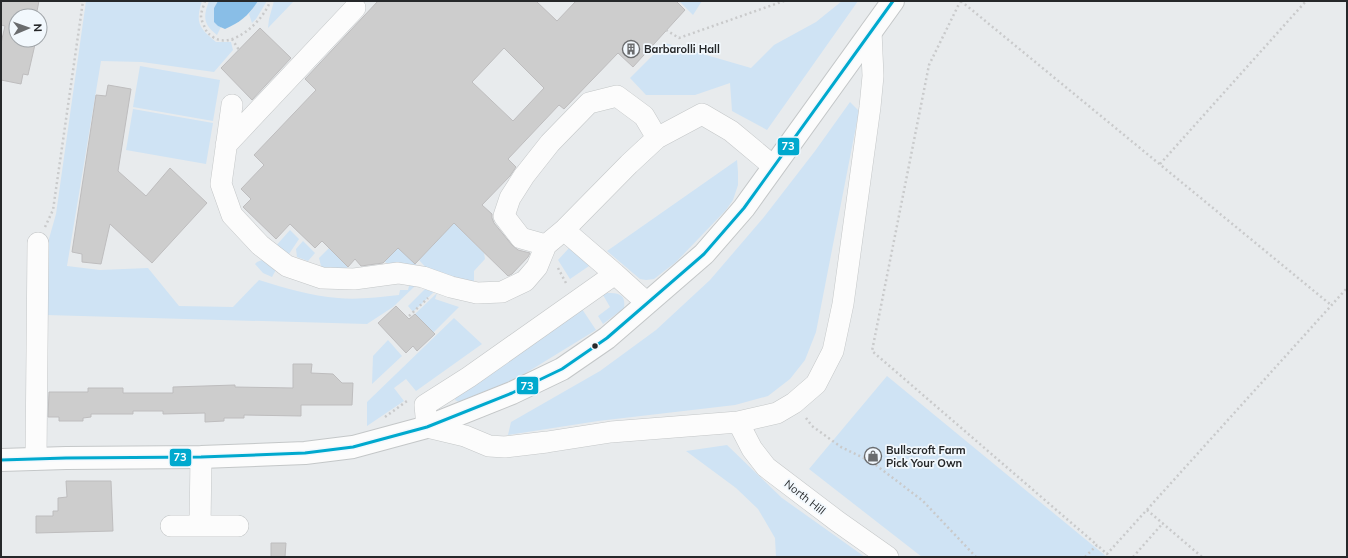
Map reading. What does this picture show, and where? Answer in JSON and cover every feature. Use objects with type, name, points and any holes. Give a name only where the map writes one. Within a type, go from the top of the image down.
[{"type":"main road","points":[[1,460],[201,457],[305,453],[353,447],[427,427],[512,393],[562,369],[607,338],[704,254],[744,208],[893,1]]},
{"type":"street","points":[[226,145],[355,8]]},
{"type":"street","points":[[615,274],[469,377],[425,405],[427,427],[465,436],[489,446],[505,447],[611,432],[738,422],[777,412],[794,403],[816,384],[833,351],[843,304],[870,107],[873,76],[871,31]]},
{"type":"street","points":[[546,245],[521,238],[504,216],[510,198],[524,176],[550,143],[589,103],[617,96],[644,116],[657,138]]},
{"type":"street","points":[[232,105],[221,184],[232,215],[260,245],[287,266],[322,278],[354,279],[398,273],[423,277],[451,287],[477,293],[502,292],[525,282],[537,267],[546,245],[564,230],[599,192],[657,138],[702,114],[731,131],[773,166]]},
{"type":"street","points":[[564,230],[647,303]]},
{"type":"street","points":[[36,459],[38,243]]},
{"type":"street","name":"North Hill","points":[[738,422],[752,449],[766,466],[837,521],[888,557]]},
{"type":"street","points":[[200,526],[201,457]]},
{"type":"street","points":[[171,526],[238,526]]},
{"type":"path","points":[[38,243],[53,210],[83,1]]},
{"type":"path","points":[[205,1],[201,16],[207,33],[217,40],[232,39],[242,34],[257,22],[268,8],[270,1]]},
{"type":"path","points":[[666,30],[679,38],[784,1]]},
{"type":"path","points":[[1331,305],[961,1],[930,65],[872,352],[1107,554],[1347,288]]},
{"type":"path","points":[[1160,164],[1306,1]]},
{"type":"path","points":[[232,39],[239,50]]},
{"type":"path","points":[[556,265],[570,289]]},
{"type":"path","points":[[382,419],[412,397]]},
{"type":"path","points":[[794,403],[812,426],[841,447],[872,462],[923,501],[976,557]]},
{"type":"path","points":[[1147,510],[1202,557]]},
{"type":"path","points":[[1133,557],[1162,523]]},
{"type":"path","points":[[1085,557],[1097,545]]},
{"type":"shaded area","points":[[86,1],[202,1],[199,20],[202,29],[216,42],[231,42],[233,50],[214,72],[142,62],[101,61],[67,266],[100,270],[148,268],[179,306],[233,307],[259,280],[308,294],[346,299],[399,295],[400,290],[408,290],[411,278],[415,286],[393,307],[367,324],[46,315],[43,260],[56,214]]},
{"type":"shaded area","points":[[209,1],[218,1],[214,8],[218,26],[221,27],[217,35],[207,24],[205,16]]},
{"type":"shaded area","points":[[258,1],[267,1],[252,23],[249,14]]},
{"type":"shaded area","points":[[274,1],[294,1],[268,28],[269,19]]},
{"type":"shaded area","points":[[679,1],[702,1],[693,15]]},
{"type":"shaded area","points":[[842,1],[858,1],[767,130],[732,111],[730,83],[695,95],[646,95],[630,78],[665,43],[751,68],[774,45],[816,22]]},
{"type":"shaded area","points":[[140,66],[220,80],[213,121],[133,107]]},
{"type":"shaded area","points":[[850,102],[859,111],[816,332],[805,360],[790,379],[768,396],[735,405],[598,421],[508,435],[511,422],[600,371],[656,330],[710,280],[764,217],[815,151]]},
{"type":"shaded area","points":[[133,109],[213,123],[206,164],[126,150]]},
{"type":"shaded area","points":[[737,160],[738,185],[733,200],[726,210],[676,262],[654,279],[640,279],[607,251]]},
{"type":"shaded area","points":[[454,223],[484,253],[485,259],[474,271],[474,286],[428,270],[419,260]]},
{"type":"shaded area","points":[[290,230],[299,239],[287,257],[274,248]]},
{"type":"shaded area","points":[[303,241],[315,253],[308,261],[297,257],[296,249]]},
{"type":"shaded area","points":[[330,247],[330,249],[348,267],[341,273],[322,270],[319,258]]},
{"type":"shaded area","points":[[398,247],[421,269],[392,267],[384,261]]},
{"type":"shaded area","points":[[569,248],[572,248],[592,264],[570,279],[558,260]]},
{"type":"shaded area","points":[[262,260],[266,260],[278,266],[272,277],[263,273],[255,264]]},
{"type":"shaded area","points":[[427,287],[436,290],[413,312],[408,306]]},
{"type":"shaded area","points":[[437,293],[435,299],[459,307],[433,333],[415,314]]},
{"type":"shaded area","points":[[607,293],[621,295],[624,300],[624,308],[603,324],[598,316],[610,307],[603,295]]},
{"type":"shaded area","points":[[582,309],[596,330],[521,376],[464,402],[455,400],[456,396]]},
{"type":"shaded area","points":[[454,318],[482,344],[416,391],[406,379],[394,388],[404,401],[367,426],[367,402]]},
{"type":"shaded area","points":[[388,340],[402,356],[372,384],[373,356]]},
{"type":"shaded area","points":[[887,376],[1107,557],[922,557],[809,469]]},
{"type":"shaded area","points":[[727,445],[782,498],[865,557],[776,557],[775,538],[758,509],[736,488],[686,451]]},
{"type":"water","points":[[218,1],[258,1],[244,18],[225,29],[218,26],[214,22],[214,8]]},
{"type":"building","points":[[1,1],[39,1],[38,8],[8,8],[8,48],[34,48],[28,75],[23,74],[21,84],[1,80],[1,43],[5,26],[1,25]]},
{"type":"building","points":[[378,1],[536,1],[557,21],[576,1],[676,1],[685,10],[633,67],[618,53],[564,109],[559,105],[508,159],[516,167],[510,176],[482,205],[492,214],[494,223],[512,245],[518,250],[530,253],[512,274],[508,276],[454,223],[415,264],[398,248],[383,263],[361,266],[355,259],[348,267],[322,241],[315,248],[290,224],[276,239],[243,207],[251,199],[241,189],[264,165],[254,155],[316,90],[305,79]],"holes":[[[504,48],[544,88],[513,121],[472,82]]]},
{"type":"building","points":[[260,28],[291,58],[252,100],[221,68]]},
{"type":"building","points":[[108,85],[131,89],[118,171],[146,196],[170,168],[207,203],[152,263],[110,224],[101,264],[82,262],[82,254],[72,252],[96,95],[106,96]]},
{"type":"building","points":[[396,306],[409,319],[415,314],[435,334],[417,351],[413,346],[406,353],[378,323]]},
{"type":"building","points":[[293,364],[312,364],[311,373],[333,374],[342,383],[353,383],[352,405],[301,405],[301,416],[244,415],[244,418],[224,418],[224,421],[205,422],[205,413],[163,414],[163,411],[133,411],[133,414],[91,414],[91,417],[83,418],[83,421],[59,421],[59,417],[48,417],[49,392],[88,392],[88,388],[123,388],[123,393],[173,393],[173,387],[235,385],[235,387],[293,388]]},
{"type":"building","points":[[66,481],[111,481],[113,531],[36,533],[36,516],[53,516],[53,511],[58,511],[58,498],[67,497]]},
{"type":"building","points":[[271,543],[286,543],[285,557],[271,557]]},
{"type":"transit line","name":"73","points":[[1,460],[201,457],[305,453],[353,447],[427,427],[512,393],[562,369],[607,338],[704,254],[744,208],[893,1]]},
{"type":"place","name":"Barbarolli Hall","points":[[631,49]]},
{"type":"place","name":"Bullscroft Farm Pick Your Own","points":[[873,456]]}]
